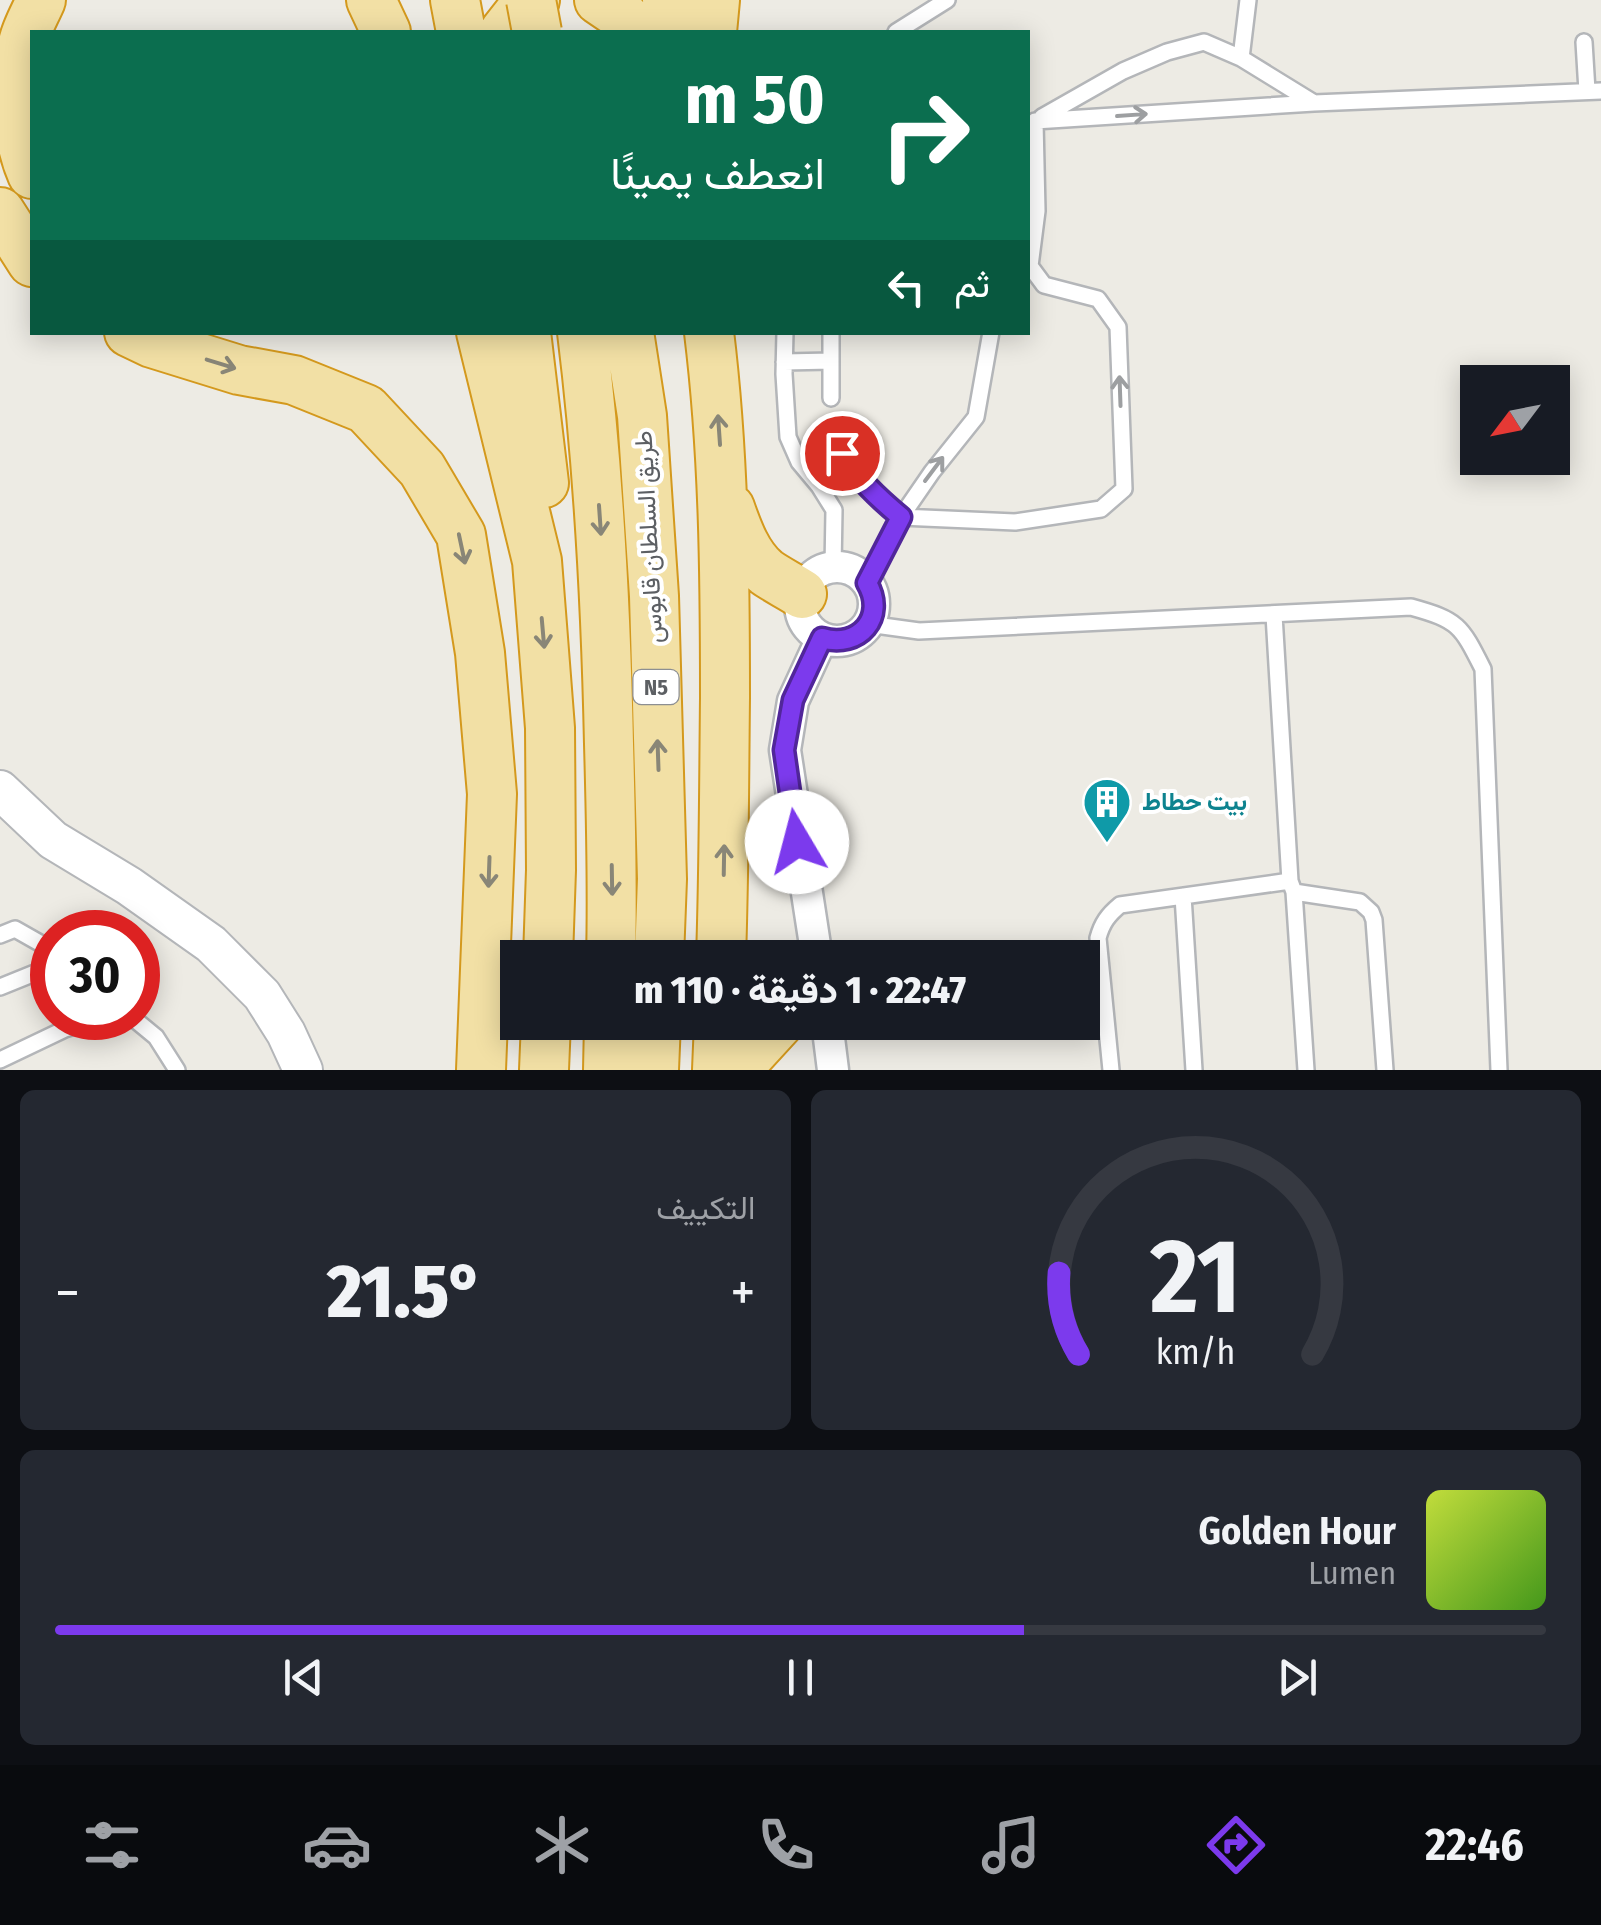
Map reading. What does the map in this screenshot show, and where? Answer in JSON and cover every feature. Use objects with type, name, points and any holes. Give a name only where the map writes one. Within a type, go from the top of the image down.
[{"type":"highway","points":[[30,169],[18,116],[18,90],[23,42],[41,0]]},
{"type":"highway","points":[[371,0],[385,30]]},
{"type":"highway","points":[[406,0],[412,30]]},
{"type":"highway","points":[[455,0],[460,30]]},
{"type":"highway","points":[[506,30],[533,0]]},
{"type":"highway","points":[[533,0],[537,30]]},
{"type":"highway","points":[[576,0],[582,30]]},
{"type":"highway","points":[[600,0],[636,30]]},
{"type":"highway","points":[[667,0],[672,30]]},
{"type":"highway","points":[[712,30],[715,0]]},
{"type":"highway","points":[[0,212],[30,259]]},
{"type":"highway","points":[[135,335],[239,370],[294,380],[366,409],[422,469],[461,536],[480,652],[492,794],[481,1070]]},
{"type":"highway","points":[[483,335],[537,561],[550,728],[549,940]]},
{"type":"highway","points":[[526,335],[545,492],[537,561]]},
{"type":"highway","name":"طريق السلطان قابوس","points":[[582,335],[593,423],[606,609],[611,940]]},
{"type":"highway","name":"طريق السلطان قابوس","points":[[629,335],[642,416],[655,634],[662,879],[660,940]]},
{"type":"highway","points":[[709,335],[723,488],[721,940]]},
{"type":"highway","points":[[723,488],[738,533],[768,573],[817,580]]},
{"type":"highway","points":[[544,1070],[545,1040]]},
{"type":"highway","points":[[608,1070],[609,1040]]},
{"type":"highway","points":[[654,1070],[655,1040]]},
{"type":"highway","points":[[717,1070],[718,1040]]},
{"type":"highway","points":[[744,1070],[748,1058],[764,1040]]},
{"type":"street","points":[[856,572],[867,583],[873,599],[872,617],[860,634],[833,641],[822,638],[806,624],[800,604],[817,580],[856,572]]},
{"type":"street","points":[[814,940],[784,750],[793,700],[822,638]]},
{"type":"street","points":[[0,790],[52,840],[129,886],[212,944],[262,995],[286,1032],[303,1070]]},
{"type":"street","points":[[262,995],[266,1040],[277,1070]]},
{"type":"street","points":[[829,1040],[833,1070]]},
{"type":"lane","points":[[899,30],[947,0]]},
{"type":"lane","points":[[1242,58],[1248,0]]},
{"type":"lane","points":[[1031,123],[1123,71],[1167,52],[1204,42],[1242,58],[1314,103]]},
{"type":"lane","points":[[1031,123],[1314,103],[1594,91],[1584,42]]},
{"type":"lane","points":[[836,440],[856,476],[901,517],[1015,522],[1102,509],[1124,489],[1118,327],[1098,299],[1044,285],[1030,266],[1037,212],[1031,123]]},
{"type":"lane","points":[[785,335],[788,437],[799,462],[834,510],[817,580]]},
{"type":"lane","points":[[831,335],[831,398]]},
{"type":"lane","points":[[867,583],[901,517],[976,416],[990,335]]},
{"type":"lane","points":[[784,362],[830,361]]},
{"type":"lane","points":[[868,624],[919,630],[1410,607],[1441,616],[1465,633],[1483,669],[1499,1070]]},
{"type":"lane","points":[[1274,615],[1306,1070]]},
{"type":"lane","points":[[1111,1070],[1098,938],[1109,914],[1120,905],[1292,886],[1360,902],[1371,912],[1385,1070]]},
{"type":"lane","points":[[1183,896],[1194,1070]]},
{"type":"lane","points":[[0,936],[15,929],[30,938]]},
{"type":"lane","points":[[0,987],[30,975]]},
{"type":"lane","points":[[0,1060],[43,1040]]},
{"type":"lane","points":[[158,1040],[177,1070]]},
{"type":"place","name":"بيت حطاط","points":[[1107,844]]},
{"type":"route","points":[[797,842],[784,750],[793,700],[822,638],[850,639],[868,624],[874,608],[867,583],[901,517],[856,476],[842,453]]}]
